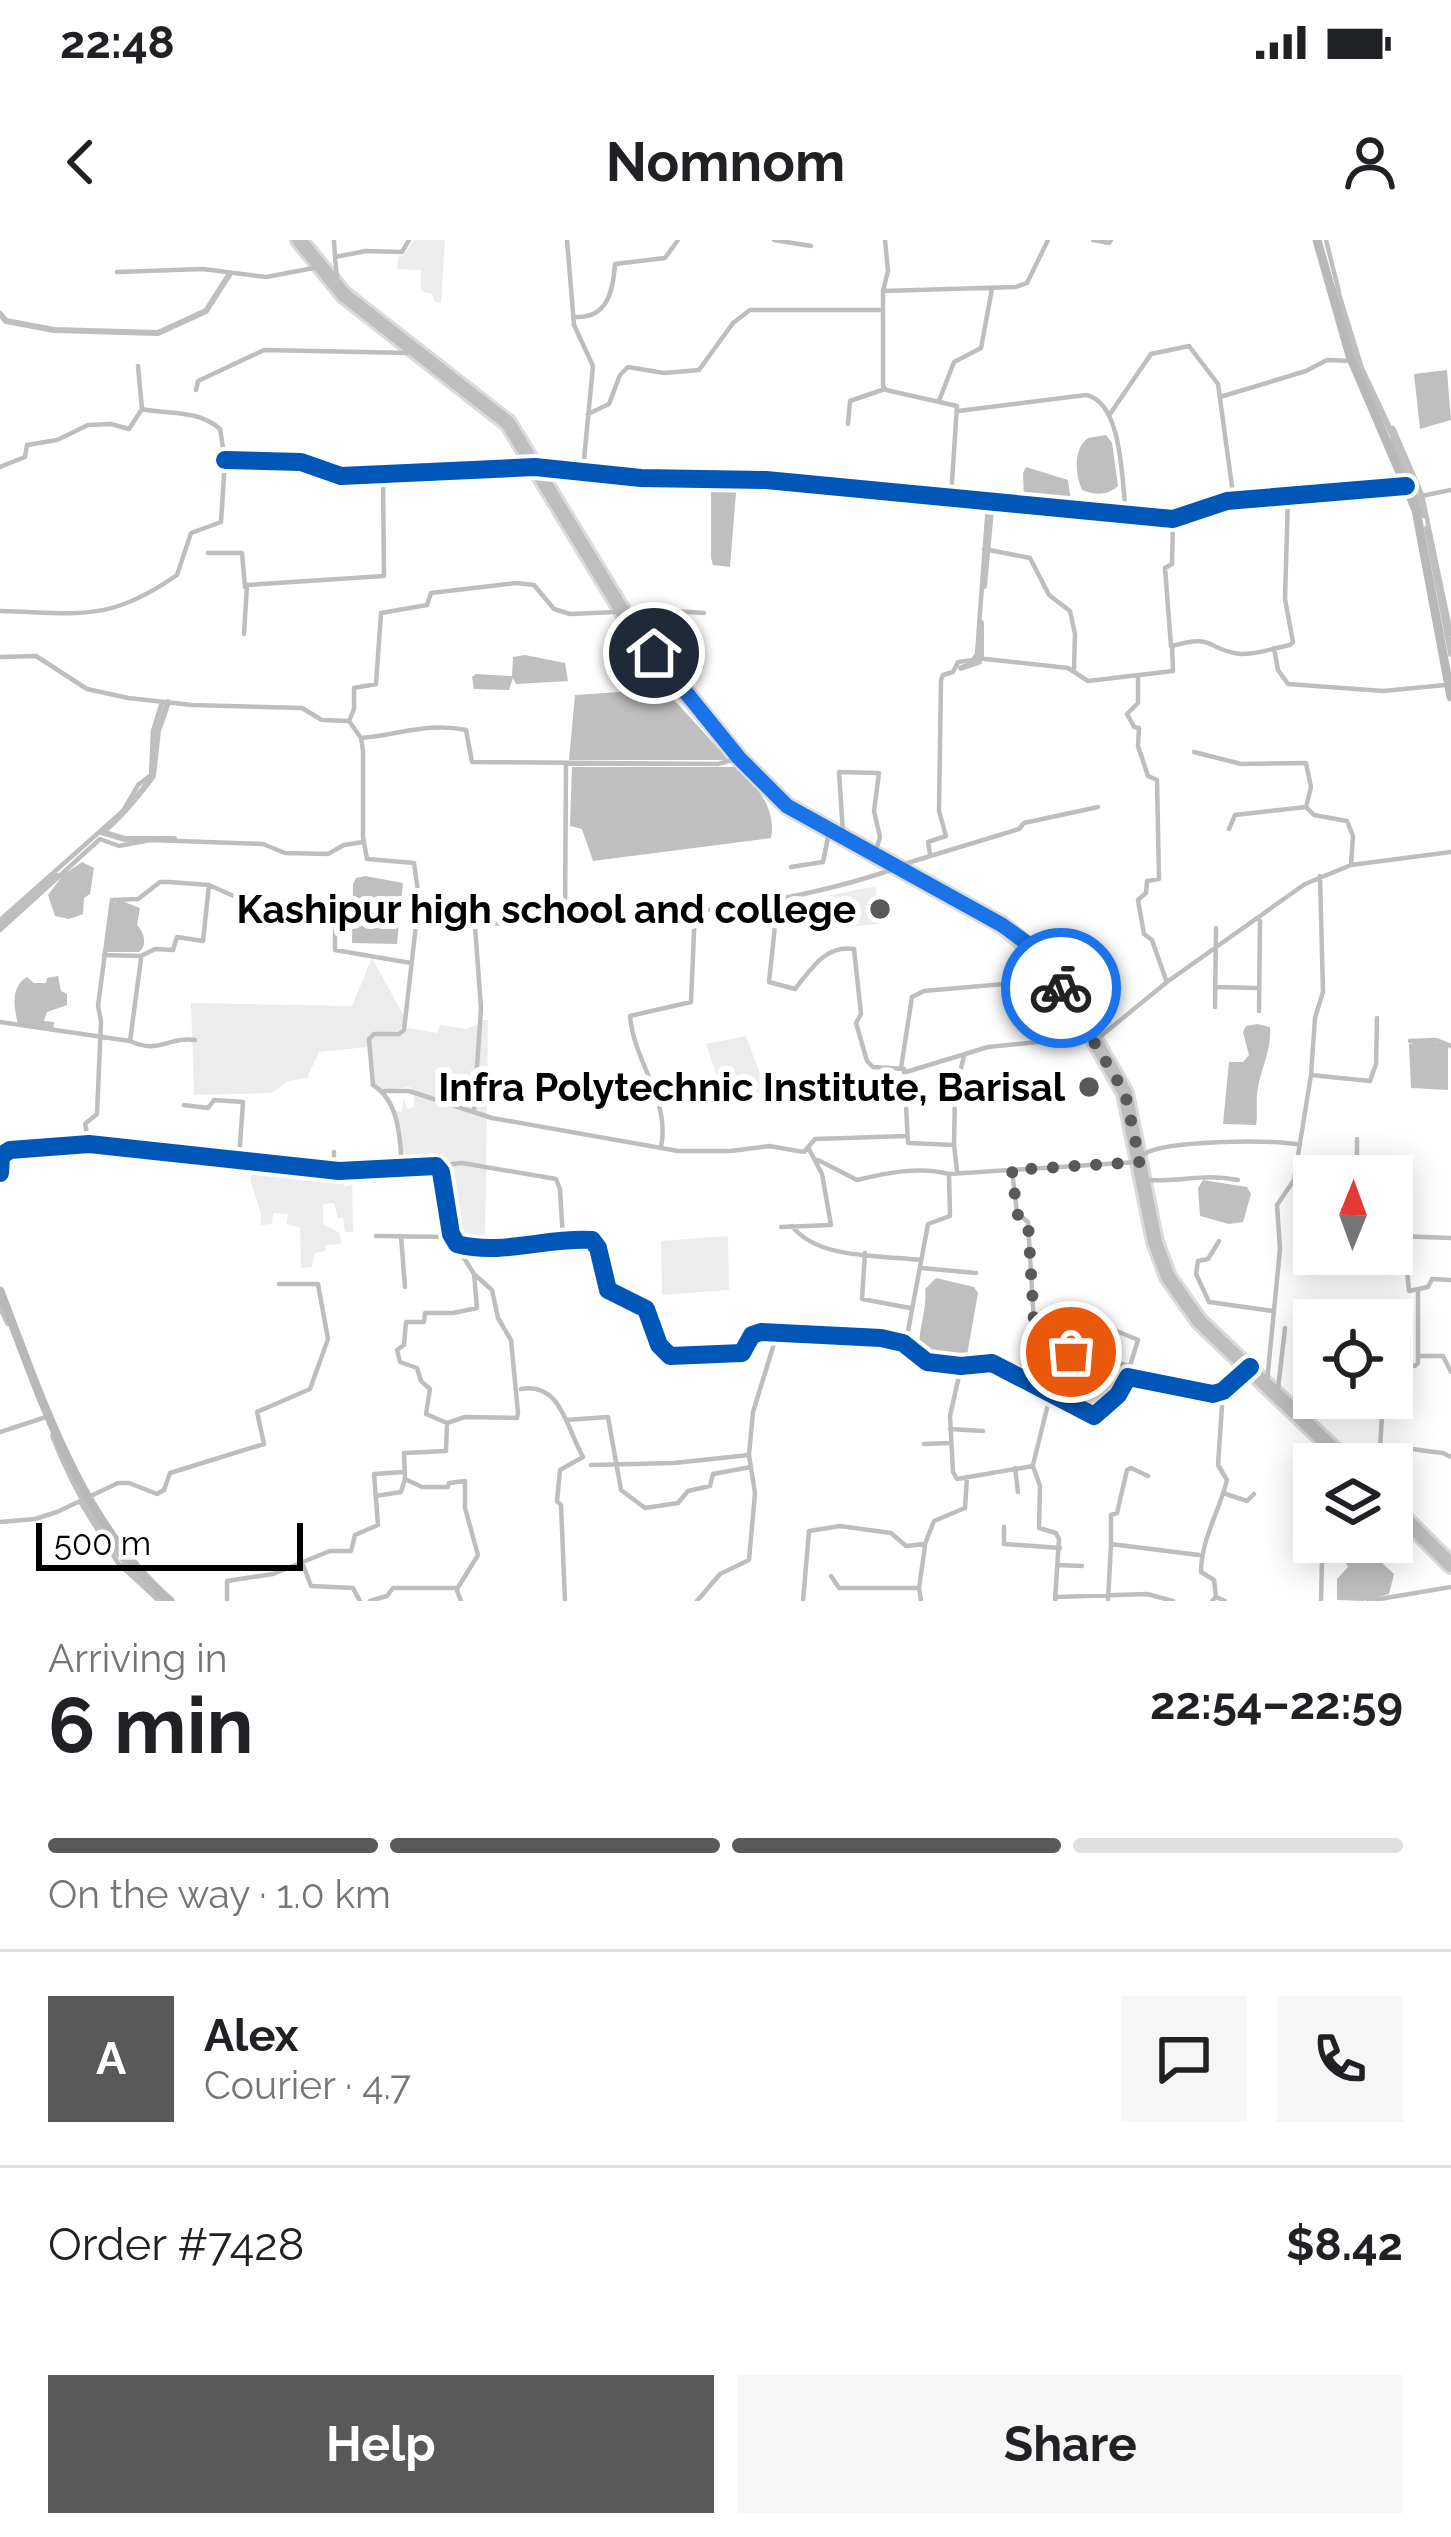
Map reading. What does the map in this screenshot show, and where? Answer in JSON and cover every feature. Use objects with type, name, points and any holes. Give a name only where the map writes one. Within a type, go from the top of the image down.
[{"type":"highway","points":[[299,240],[338,288],[508,423],[622,612],[739,758],[787,806],[930,892],[1027,943],[1125,1093],[1159,1256],[1180,1296],[1329,1443]]},
{"type":"highway","points":[[1413,1523],[1451,1561]]},
{"type":"street","points":[[335,257],[366,251],[402,252],[409,240]]},
{"type":"street","points":[[568,240],[573,317],[593,366],[583,470]]},
{"type":"street","points":[[573,317],[594,316],[603,310],[612,290],[615,264],[665,258],[678,240]]},
{"type":"street","points":[[774,240],[811,245]]},
{"type":"street","points":[[885,240],[885,389]]},
{"type":"street","points":[[884,291],[992,289],[1027,283],[1048,240]]},
{"type":"street","points":[[1093,240],[1111,240]]},
{"type":"street","points":[[1317,240],[1352,361],[1413,493],[1451,698]]},
{"type":"street","points":[[1326,240],[1339,292]]},
{"type":"street","points":[[334,241],[338,288]]},
{"type":"street","points":[[117,272],[203,269],[266,277],[321,267]]},
{"type":"street","points":[[939,400],[954,362],[981,348],[992,289]]},
{"type":"street","points":[[589,414],[609,404],[620,374],[628,367],[664,373],[699,370],[733,323],[750,310],[884,310]]},
{"type":"street","points":[[1110,414],[1151,354],[1189,346],[1218,384],[1234,501]]},
{"type":"street","points":[[196,390],[198,381],[264,350],[421,353]]},
{"type":"street","points":[[1220,397],[1327,360],[1352,361]]},
{"type":"street","points":[[0,467],[25,457],[27,445],[57,440],[88,425],[129,428],[142,409],[138,366]]},
{"type":"street","points":[[848,424],[850,401],[885,389],[952,402],[958,412],[951,497]]},
{"type":"street","points":[[958,412],[1092,395],[1110,414],[1126,515]]},
{"type":"street","points":[[0,611],[104,613],[123,607],[177,575],[190,533],[221,521],[224,437],[211,421],[182,412],[142,409]]},
{"type":"street","points":[[1393,428],[1451,634]]},
{"type":"street","points":[[225,460],[301,462],[341,476],[535,466],[641,478],[766,480],[1173,519],[1234,501],[1451,490]]},
{"type":"street","points":[[245,587],[384,577],[383,476]]},
{"type":"street","points":[[1172,646],[1204,639],[1239,654],[1293,642],[1285,599],[1288,496]]},
{"type":"street","points":[[976,658],[988,501]]},
{"type":"street","points":[[930,854],[928,842],[946,836],[939,811],[943,675],[953,672],[958,662],[976,658],[1074,670],[1088,681],[1173,671],[1165,568],[1172,564],[1173,519]]},
{"type":"street","points":[[984,549],[1032,560],[1049,595],[1070,611],[1075,626],[1074,670]]},
{"type":"street","points":[[208,553],[242,553],[244,634]]},
{"type":"street","points":[[704,613],[570,614],[554,609],[534,585],[516,583],[431,593],[427,605],[381,613],[376,684],[354,688],[349,721],[361,738],[363,842],[367,859],[414,863],[418,891],[409,1015],[403,1033],[378,1033],[369,1039],[373,1085],[492,1118],[661,1147],[718,1152],[769,1146],[799,1152],[819,1139],[907,1136]]},
{"type":"street","points":[[1274,648],[1283,680],[1297,686],[1383,691],[1450,685]]},
{"type":"street","points":[[0,657],[36,656],[87,689],[162,702],[302,708],[322,720],[349,721]]},
{"type":"street","points":[[1138,677],[1138,703],[1127,714],[1139,728],[1138,746],[1148,776],[1157,780],[1160,807],[1159,879],[1147,881],[1146,893],[1138,900],[1144,934],[1152,940],[1167,982]]},
{"type":"street","points":[[0,920],[123,811],[138,784],[151,775],[153,731],[162,702]]},
{"type":"street","points":[[361,738],[400,735],[419,726],[466,730],[472,763],[718,764],[739,758]]},
{"type":"street","points":[[1194,752],[1240,764],[1306,763],[1311,785],[1306,807]]},
{"type":"street","points":[[565,922],[566,763]]},
{"type":"street","points":[[791,867],[823,862],[836,835],[839,772],[879,773],[874,811],[880,837],[874,856]]},
{"type":"street","points":[[416,925],[565,922],[778,898],[897,868],[1019,830],[1024,823],[1098,807]]},
{"type":"street","points":[[1229,829],[1235,815],[1306,807]]},
{"type":"street","points":[[1306,807],[1314,815],[1347,821],[1353,836],[1351,865]]},
{"type":"street","points":[[0,930],[100,839],[119,846],[150,840],[263,844],[285,853],[328,854],[363,842]]},
{"type":"street","points":[[778,898],[769,982],[795,989],[831,951],[852,948],[861,1014],[856,1023],[867,1060],[873,1067],[903,1070],[965,1052],[1093,1038],[1320,876],[1351,865],[1451,852]]},
{"type":"street","points":[[1273,1389],[1280,1249],[1277,1204],[1294,1180],[1325,970],[1320,876]]},
{"type":"street","points":[[89,1144],[85,1124],[97,1114],[98,1006],[112,900],[138,899],[160,882],[209,885],[236,897],[329,906],[335,922],[335,950],[411,963]]},
{"type":"street","points":[[104,955],[141,956],[155,949],[173,950],[177,937],[203,940],[209,885]]},
{"type":"street","points":[[661,1147],[663,1110],[630,1016],[692,1003],[695,909]]},
{"type":"street","points":[[1259,1011],[1260,918]]},
{"type":"street","points":[[475,924],[481,1008],[475,1111]]},
{"type":"street","points":[[1216,928],[1216,1007]]},
{"type":"street","points":[[130,1041],[141,956]]},
{"type":"street","points":[[954,1145],[911,1144],[907,1136],[903,1070],[912,997],[923,991],[1054,979]]},
{"type":"street","points":[[1216,987],[1260,988]]},
{"type":"street","points":[[1311,1075],[1370,1082],[1376,1064],[1378,1018]]},
{"type":"street","points":[[0,1022],[157,1048],[182,1039],[195,1040]]},
{"type":"street","points":[[1410,1041],[1436,1040],[1451,1046]]},
{"type":"street","points":[[957,1170],[956,1093],[965,1052]]},
{"type":"street","points":[[384,1091],[400,1137],[402,1170]]},
{"type":"street","points":[[184,1106],[208,1108],[214,1100],[242,1102],[239,1160]]},
{"type":"street","points":[[1357,1139],[1358,1155]]},
{"type":"street","points":[[818,1160],[857,1180],[879,1174],[957,1170],[986,1174],[1140,1162],[1145,1151],[1154,1148],[1250,1140],[1297,1144]]},
{"type":"street","points":[[0,1173],[1,1156],[10,1150],[89,1144],[334,1171],[462,1163],[556,1179],[562,1240]]},
{"type":"street","points":[[781,1227],[831,1225],[831,1206],[818,1160],[809,1149]]},
{"type":"street","points":[[334,1152],[334,1171]]},
{"type":"street","points":[[436,1166],[453,1239],[474,1274],[492,1290],[498,1318],[512,1340],[514,1382],[519,1389],[518,1418],[465,1417],[447,1424],[426,1414],[430,1389],[421,1382],[417,1368],[400,1362],[397,1350],[404,1346],[406,1322],[424,1322],[425,1313],[477,1308],[474,1274]]},
{"type":"street","points":[[1012,1170],[1017,1214],[1028,1222],[1034,1323],[1053,1324]]},
{"type":"street","points":[[907,1347],[910,1308],[929,1222],[950,1216],[949,1174]]},
{"type":"street","points":[[1143,1180],[1188,1180],[1204,1174],[1238,1180]]},
{"type":"street","points":[[792,1226],[818,1246],[976,1273]]},
{"type":"street","points":[[376,1235],[453,1239],[497,1250],[562,1240],[595,1241],[608,1290],[646,1309],[659,1346],[670,1356],[742,1353],[752,1335],[778,1331],[881,1337],[907,1347],[922,1360],[961,1366],[992,1363],[1094,1416],[1120,1394],[1138,1340],[1094,1316]]},
{"type":"street","points":[[401,1236],[405,1287]]},
{"type":"street","points":[[1413,1237],[1451,1238]]},
{"type":"street","points":[[1210,1302],[1196,1268],[1220,1240]]},
{"type":"street","points":[[865,1253],[862,1299],[910,1308]]},
{"type":"street","points":[[1407,1275],[1408,1289],[1429,1287],[1431,1279],[1451,1280]]},
{"type":"street","points":[[0,1522],[35,1520],[125,1483],[157,1494],[164,1490],[170,1472],[264,1444],[256,1412],[310,1389],[328,1339],[318,1284],[279,1284]]},
{"type":"street","points":[[1413,1366],[1419,1356],[1415,1342],[1418,1290]]},
{"type":"street","points":[[0,1291],[84,1498],[118,1563],[159,1601]]},
{"type":"street","points":[[1210,1302],[1274,1311]]},
{"type":"street","points":[[1201,1319],[1210,1302]]},
{"type":"street","points":[[1054,1306],[1055,1331],[1070,1336],[1071,1352],[1128,1372],[1209,1394],[1223,1391],[1250,1367]]},
{"type":"street","points":[[1273,1389],[1285,1328]]},
{"type":"street","points":[[697,1601],[720,1574],[749,1560],[755,1493],[749,1455],[753,1412],[778,1331]]},
{"type":"street","points":[[1024,1380],[1034,1354],[1052,1356],[1054,1347],[1070,1340]]},
{"type":"street","points":[[1419,1356],[1443,1356],[1451,1372]]},
{"type":"street","points":[[961,1366],[950,1429],[957,1478],[1033,1466]]},
{"type":"street","points":[[1081,1380],[1120,1394]]},
{"type":"street","points":[[519,1389],[544,1388],[583,1456],[560,1470],[557,1501],[561,1505],[566,1601]]},
{"type":"street","points":[[1223,1391],[1218,1465],[1226,1474],[1200,1555],[1201,1572],[1216,1582],[1214,1599],[1225,1601]]},
{"type":"street","points":[[1050,1396],[1033,1466],[1040,1486],[1040,1528],[1056,1533],[1060,1548],[1055,1599],[1147,1594],[1173,1601]]},
{"type":"street","points":[[0,1432],[50,1416]]},
{"type":"street","points":[[566,1420],[608,1418],[621,1490],[628,1499],[653,1508],[678,1503],[688,1491],[704,1490],[713,1474],[751,1467]]},
{"type":"street","points":[[376,1496],[401,1492],[404,1453],[446,1450],[447,1424]]},
{"type":"street","points":[[950,1429],[983,1431]]},
{"type":"street","points":[[924,1444],[950,1443]]},
{"type":"street","points":[[1413,1451],[1451,1457]]},
{"type":"street","points":[[591,1465],[749,1455]]},
{"type":"street","points":[[1015,1467],[1018,1492]]},
{"type":"street","points":[[1108,1598],[1112,1514],[1117,1514],[1127,1470],[1148,1476]]},
{"type":"street","points":[[226,1601],[226,1582],[276,1573],[330,1551],[351,1551],[356,1534],[378,1525],[374,1474],[404,1476],[427,1487],[465,1481],[465,1508],[478,1555],[458,1589],[461,1601]]},
{"type":"street","points":[[921,1601],[925,1544],[934,1521],[965,1508],[967,1477]]},
{"type":"street","points":[[1223,1493],[1247,1501],[1254,1494]]},
{"type":"street","points":[[84,1498],[116,1547],[170,1601]]},
{"type":"street","points":[[802,1601],[809,1531],[840,1526],[892,1533],[906,1546],[925,1544]]},
{"type":"street","points":[[1004,1528],[1005,1544],[1060,1548]]},
{"type":"street","points":[[1112,1544],[1200,1555]]},
{"type":"street","points":[[302,1562],[311,1586],[353,1588],[360,1601]]},
{"type":"street","points":[[1321,1601],[1322,1563]]},
{"type":"street","points":[[1058,1565],[1082,1566]]},
{"type":"street","points":[[831,1576],[839,1588],[919,1588]]},
{"type":"street","points":[[321,1601],[324,1588]]},
{"type":"street","points":[[370,1601],[387,1596],[393,1588],[458,1589]]},
{"type":"street","points":[[1368,1601],[1451,1588]]},
{"type":"shaded area","points":[[414,240],[445,240],[441,303],[421,291],[421,270],[397,269],[398,257]]},
{"type":"shaded area","points":[[1447,370],[1451,420],[1420,429],[1414,374]]},
{"type":"shaded area","points":[[1106,435],[1112,443],[1118,486],[1101,494],[1082,490],[1077,469],[1080,449],[1088,438]]},
{"type":"shaded area","points":[[1026,467],[1068,480],[1071,501],[1024,500]]},
{"type":"shaded area","points":[[721,486],[736,493],[730,567],[713,565],[711,558],[711,492]]},
{"type":"shaded area","points":[[513,657],[565,663],[568,681],[516,684],[513,678],[509,690],[474,689],[476,674],[512,676]]},
{"type":"shaded area","points":[[664,689],[729,760],[569,760],[575,695]]},
{"type":"shaded area","points":[[572,767],[738,767],[768,808],[771,838],[593,861],[582,829],[570,826]]},
{"type":"shaded area","points":[[82,862],[94,868],[83,914],[69,919],[55,916],[48,895],[63,875]]},
{"type":"shaded area","points":[[365,876],[403,883],[397,944],[352,943],[353,884]]},
{"type":"shaded area","points":[[876,886],[880,924],[836,928],[834,916],[819,917],[817,898]]},
{"type":"shaded area","points":[[122,901],[140,908],[137,925],[144,942],[139,952],[107,952],[112,903]]},
{"type":"shaded area","points":[[372,958],[405,1018],[400,1031],[386,1032],[403,1034],[408,1028],[437,1033],[440,1025],[466,1029],[478,1024],[475,1070],[470,1081],[460,1076],[458,1085],[451,1086],[459,1103],[477,1098],[481,1020],[488,1020],[485,1244],[460,1240],[440,1168],[405,1164],[394,1110],[401,1112],[404,1099],[407,1109],[414,1107],[414,1091],[393,1089],[390,1094],[375,1086],[371,1038],[375,1032],[370,1034],[368,1047],[319,1052],[307,1078],[288,1081],[272,1093],[194,1095],[191,1003],[352,1006]]},
{"type":"shaded area","points":[[58,976],[67,1005],[47,1012],[44,1021],[54,1022],[53,1031],[18,1024],[15,998],[22,981],[27,977],[34,983],[46,983],[47,978]]},
{"type":"shaded area","points":[[1246,1026],[1270,1027],[1270,1036],[1258,1086],[1256,1125],[1223,1124],[1229,1062],[1243,1062],[1249,1055],[1243,1032]]},
{"type":"shaded area","points":[[746,1036],[766,1090],[727,1105],[706,1044]]},
{"type":"shaded area","points":[[1409,1044],[1448,1044],[1448,1090],[1411,1088]]},
{"type":"shaded area","points":[[257,1166],[341,1173],[344,1187],[351,1185],[352,1176],[353,1232],[345,1232],[334,1203],[323,1204],[323,1224],[340,1233],[341,1244],[326,1245],[326,1251],[315,1253],[312,1267],[301,1268],[300,1228],[287,1224],[288,1214],[273,1213],[272,1224],[261,1225],[250,1179]]},
{"type":"shaded area","points":[[1203,1180],[1247,1187],[1251,1194],[1243,1222],[1229,1224],[1200,1216],[1198,1188]]},
{"type":"shaded area","points":[[728,1236],[729,1290],[662,1295],[661,1241]]},
{"type":"shaded area","points":[[936,1278],[974,1287],[978,1293],[966,1361],[944,1362],[921,1355],[925,1289]]},
{"type":"shaded area","points":[[1346,1563],[1382,1563],[1394,1574],[1389,1594],[1363,1601],[1337,1600],[1337,1579],[1348,1567]]},
{"type":"waterway","points":[[0,314],[6,321],[54,330],[158,333],[206,311],[229,275]]},
{"type":"waterway","points":[[1337,290],[1361,368],[1394,438]]},
{"type":"waterway","points":[[1393,440],[1424,515]]},
{"type":"waterway","points":[[795,489],[891,494],[983,507]]},
{"type":"waterway","points":[[1290,501],[1350,499],[1405,490]]},
{"type":"waterway","points":[[1175,523],[1218,508],[1284,501]]},
{"type":"waterway","points":[[992,511],[996,506],[1170,522]]},
{"type":"waterway","points":[[984,586],[991,510]]},
{"type":"waterway","points":[[1427,528],[1451,654]]},
{"type":"waterway","points":[[981,623],[981,655]]},
{"type":"waterway","points":[[961,668],[979,662]]},
{"type":"waterway","points":[[105,830],[153,776],[158,731],[168,702]]},
{"type":"waterway","points":[[101,832],[125,839],[174,839]]},
{"type":"waterway","points":[[0,924],[57,876]]},
{"type":"waterway","points":[[0,1306],[8,1323]]},
{"type":"waterway","points":[[53,1436],[98,1525],[162,1601]]},
{"type":"cycle path","points":[[225,460],[301,462],[341,476],[535,467],[641,478],[766,480],[1173,519],[1227,501],[1406,486]]},
{"type":"cycle path","points":[[0,1173],[1,1156],[10,1150],[89,1144],[339,1171],[436,1166],[457,1244],[491,1248],[592,1240],[608,1290],[646,1309],[659,1345],[670,1356],[742,1353],[752,1335],[761,1332],[881,1338],[903,1343],[927,1362],[992,1363],[1094,1416],[1118,1395],[1128,1377],[1213,1394],[1250,1367]]},
{"type":"way so far","points":[[1061,988],[1125,1093],[1140,1162],[1012,1170],[1017,1214],[1028,1222],[1034,1323],[1053,1324],[1055,1331],[1070,1336],[1071,1352]]},
{"type":"place","name":"Kashipur high school and college","points":[[880,909]]},
{"type":"place","name":"Infra Polytechnic Institute, Barisal","points":[[1089,1087]]},
{"type":"route","points":[[654,653],[739,758],[787,806],[1002,925],[1027,943],[1061,988]]}]
